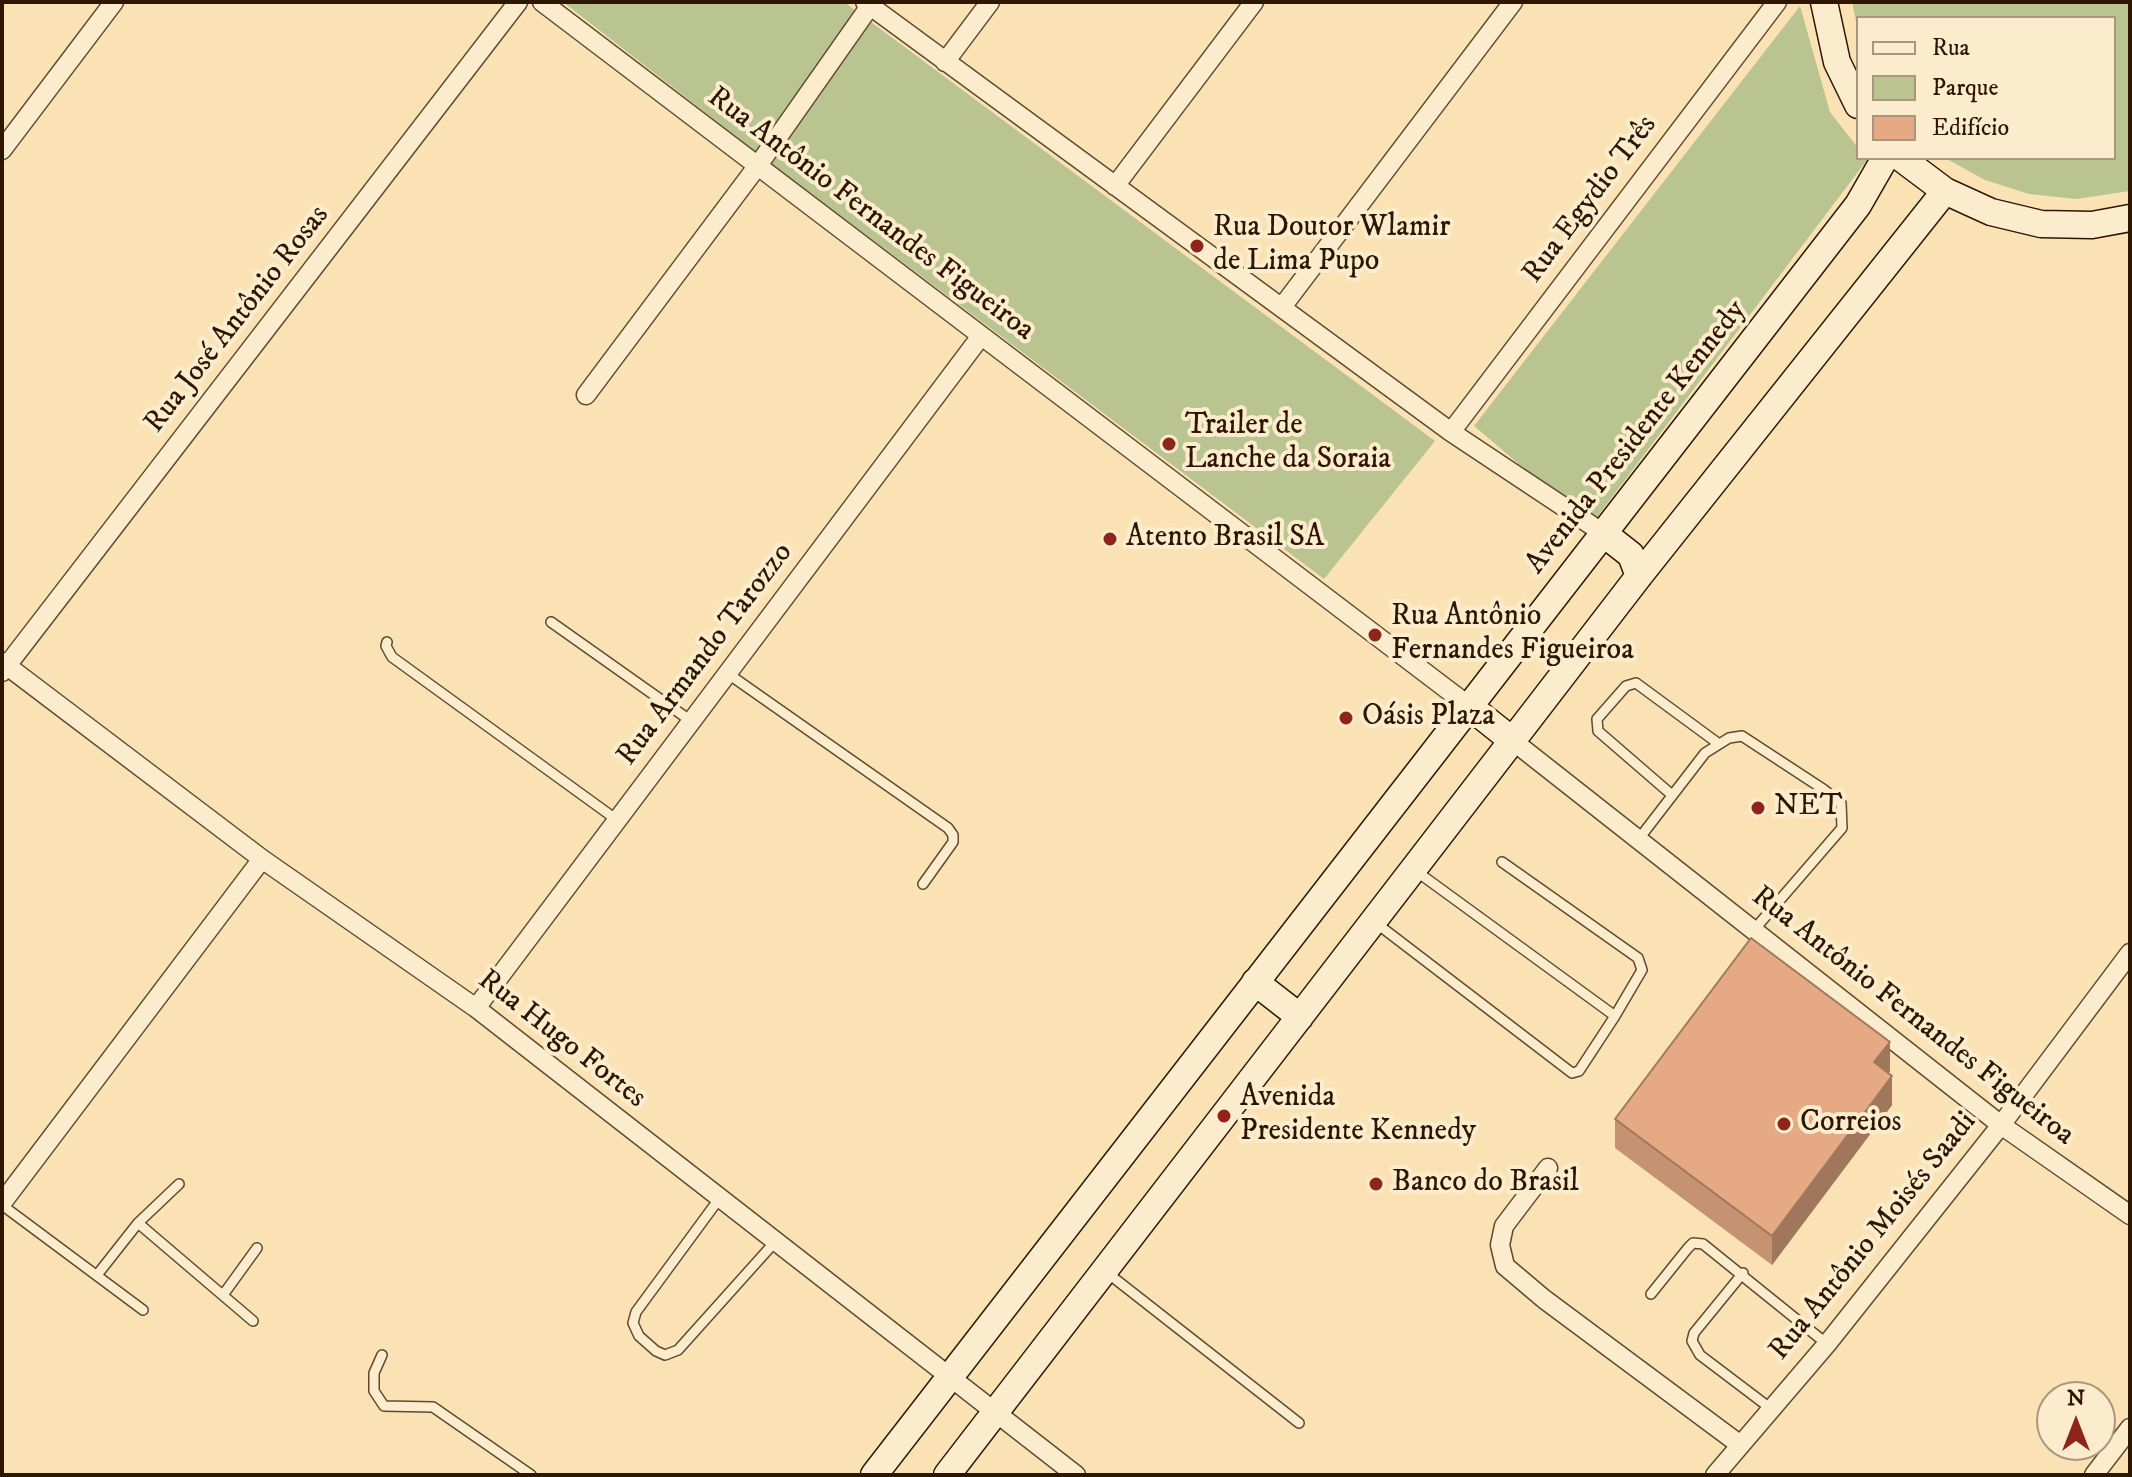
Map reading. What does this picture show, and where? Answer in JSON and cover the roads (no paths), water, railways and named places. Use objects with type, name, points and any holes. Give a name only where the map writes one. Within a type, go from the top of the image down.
[{"type":"main road","points":[[1824,2],[1837,62],[1856,101]]},
{"type":"main road","name":"Avenida Presidente Kennedy","points":[[874,1475],[1858,205],[1884,160]]},
{"type":"main road","points":[[1904,160],[1945,191],[1991,212],[2041,224],[2092,225],[2130,218]]},
{"type":"main road","points":[[947,1475],[1639,576],[1945,191]]},
{"type":"main road","points":[[1603,533],[1631,555],[1639,576]]},
{"type":"main road","points":[[1469,706],[1513,741]]},
{"type":"main road","points":[[1255,982],[1300,1017]]},
{"type":"street","points":[[2,150],[114,2]]},
{"type":"street","name":"Rua José Antônio Rosas","points":[[3,667],[518,2]]},
{"type":"street","name":"Rua Antônio Fernandes Figueiroa","points":[[542,2],[1469,706]]},
{"type":"street","points":[[945,62],[990,2]]},
{"type":"street","points":[[1115,186],[1254,2]]},
{"type":"street","points":[[1282,307],[1513,2]]},
{"type":"street","name":"Rua Egydio Três","points":[[1451,432],[1777,2]]},
{"type":"street","points":[[586,395],[759,164],[868,4],[1451,432],[1603,533]]},
{"type":"street","name":"Rua Armando Tarozzo","points":[[476,1008],[981,336]]},
{"type":"street","name":"Rua Hugo Fortes","points":[[3,667],[262,859],[476,1008],[774,1243],[1076,1475]]},
{"type":"street","name":"Rua Antônio Fernandes Figueiroa","points":[[1513,741],[2001,1125],[2130,1215]]},
{"type":"street","points":[[2,1204],[262,859]]},
{"type":"street","name":"Rua Antônio Moisés Saadi","points":[[1715,1475],[1827,1344],[2001,1125],[2130,953]]},
{"type":"street","points":[[1548,1168],[1504,1226],[1500,1245],[1505,1266],[1544,1299],[1739,1444]]},
{"type":"street","points":[[2094,1475],[2130,1428]]},
{"type":"lane","points":[[551,622],[691,721]]},
{"type":"lane","points":[[387,642],[392,657],[617,820]]},
{"type":"lane","points":[[727,673],[948,828],[953,842],[923,884]]},
{"type":"lane","points":[[1672,795],[1598,731],[1597,719],[1626,686],[1636,683],[1719,744]]},
{"type":"lane","points":[[1638,840],[1705,753],[1742,736],[1841,803],[1842,828],[1753,931]]},
{"type":"lane","points":[[1374,921],[1572,1073],[1579,1071],[1642,970],[1638,958],[1502,862]]},
{"type":"lane","points":[[1414,869],[1615,1016]]},
{"type":"lane","points":[[97,1275],[138,1223],[179,1184]]},
{"type":"lane","points":[[719,1199],[636,1312],[633,1323],[639,1336],[656,1351],[665,1355],[678,1350],[774,1243]]},
{"type":"lane","points":[[2,1204],[143,1310]]},
{"type":"lane","points":[[138,1223],[253,1321]]},
{"type":"lane","points":[[1651,1294],[1693,1243],[1703,1244],[1743,1273],[1827,1344]]},
{"type":"lane","points":[[223,1295],[257,1248]]},
{"type":"lane","points":[[1105,1271],[1299,1423]]},
{"type":"lane","points":[[1743,1273],[1694,1333],[1692,1341],[1700,1355],[1770,1408]]},
{"type":"lane","points":[[382,1355],[374,1373],[374,1391],[384,1406],[433,1407],[531,1475]]},
{"type":"place","name":"Rua Doutor Wlamir de Lima Pupo","points":[[1197,246]]},
{"type":"place","name":"Trailer de Lanche da Soraia","points":[[1169,444]]},
{"type":"place","name":"Atento Brasil SA","points":[[1110,539]]},
{"type":"place","name":"Rua Antônio Fernandes Figueiroa","points":[[1375,635]]},
{"type":"place","name":"Oásis Plaza","points":[[1346,718]]},
{"type":"place","name":"NET","points":[[1758,808]]},
{"type":"place","name":"Avenida Presidente Kennedy","points":[[1224,1116]]},
{"type":"place","name":"Correios","points":[[1784,1124]]},
{"type":"place","name":"Banco do Brasil","points":[[1376,1184]]}]
